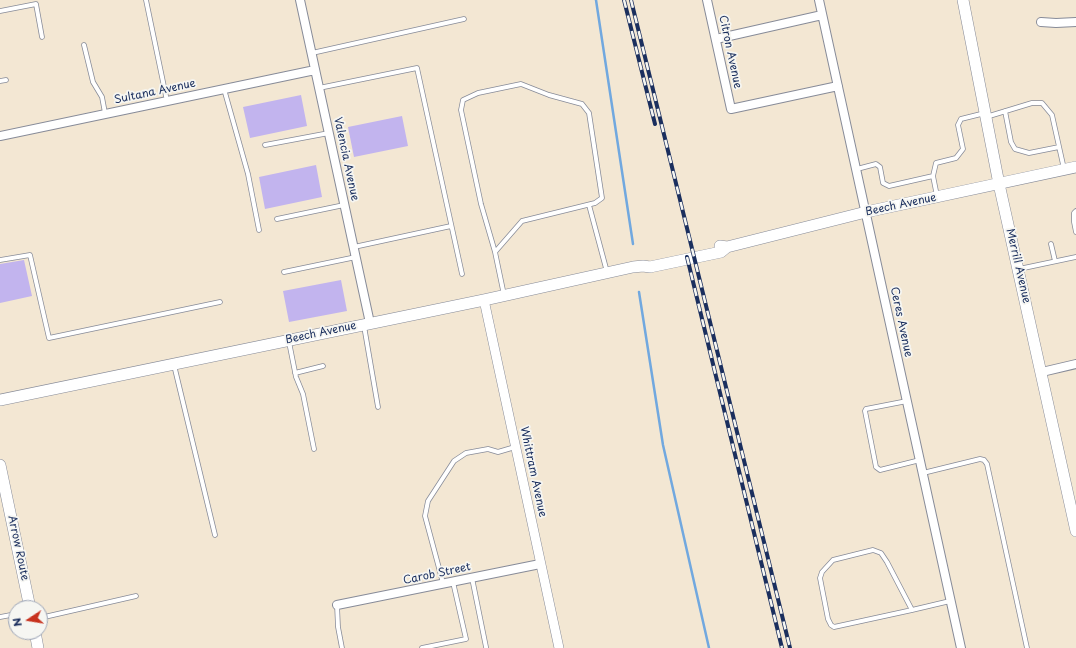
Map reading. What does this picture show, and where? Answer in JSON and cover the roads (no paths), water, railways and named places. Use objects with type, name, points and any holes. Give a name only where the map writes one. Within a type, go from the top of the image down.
[{"type":"main road","name":"Merrill Avenue","points":[[963,0],[999,184],[1073,503],[1076,531]]},
{"type":"main road","name":"Beech Avenue","points":[[0,400],[174,365],[367,323],[504,296],[638,266],[648,262],[721,245],[728,246],[866,212],[1076,167]]},
{"type":"main road","name":"Arrow Route","points":[[0,466],[28,600]]},
{"type":"street","name":"Valencia Avenue","points":[[300,0],[356,257],[367,323]]},
{"type":"street","name":"Citron Avenue","points":[[707,0],[731,110],[838,86]]},
{"type":"street","name":"Ceres Avenue","points":[[819,0],[961,648]]},
{"type":"street","points":[[716,39],[822,15]]},
{"type":"street","points":[[1041,22],[1076,22]]},
{"type":"street","name":"Sultana Avenue","points":[[0,136],[315,70]]},
{"type":"street","name":"Whittram Avenue","points":[[484,300],[559,648]]},
{"type":"street","points":[[1042,372],[1076,364]]},
{"type":"street","name":"Carob Street","points":[[337,605],[540,564]]},
{"type":"lane","points":[[146,0],[167,101]]},
{"type":"lane","points":[[0,11],[36,2],[42,37]]},
{"type":"lane","points":[[312,53],[464,19]]},
{"type":"lane","points":[[84,45],[93,82],[102,97],[105,114]]},
{"type":"lane","points":[[319,88],[417,68],[462,274]]},
{"type":"lane","points":[[0,81],[6,80]]},
{"type":"lane","points":[[494,252],[522,221],[589,205],[599,202],[602,198],[591,120],[586,107],[582,104],[549,95],[521,84],[478,92],[463,100],[460,110],[481,204],[504,296]]},
{"type":"lane","points":[[224,89],[248,174],[259,230]]},
{"type":"lane","points":[[937,197],[933,176],[936,163],[956,158],[962,149],[958,125],[962,119],[1005,111],[1032,103],[1042,103],[1052,114],[1064,170]]},
{"type":"lane","points":[[1005,111],[1015,149],[1029,154],[1059,147]]},
{"type":"lane","points":[[265,145],[329,133]]},
{"type":"lane","points":[[857,169],[876,164],[880,167],[883,183],[889,186],[933,176]]},
{"type":"lane","points":[[276,219],[344,204]]},
{"type":"lane","points":[[589,205],[607,273]]},
{"type":"lane","points":[[1076,211],[1074,213],[1074,222],[1076,232]]},
{"type":"lane","points":[[353,247],[452,226]]},
{"type":"lane","points":[[1051,244],[1055,261]]},
{"type":"lane","points":[[0,260],[30,255],[49,338],[220,302]]},
{"type":"lane","points":[[284,272],[356,257]]},
{"type":"lane","points":[[1019,269],[1076,257]]},
{"type":"lane","points":[[367,323],[378,407]]},
{"type":"lane","points":[[288,340],[295,373],[303,394],[314,449]]},
{"type":"lane","points":[[174,365],[215,535]]},
{"type":"lane","points":[[295,373],[323,366]]},
{"type":"lane","points":[[907,400],[866,408],[865,411],[876,467],[880,470],[920,460]]},
{"type":"lane","points":[[443,584],[425,516],[428,501],[454,461],[466,453],[488,449],[498,452],[515,447]]},
{"type":"lane","points":[[923,473],[980,459],[984,460],[987,464],[1027,648]]},
{"type":"lane","points":[[912,610],[881,553],[873,550],[833,560],[822,572],[820,578],[828,620],[834,627],[912,610],[950,601]]},
{"type":"lane","points":[[472,578],[486,647]]},
{"type":"lane","points":[[422,648],[466,638],[453,582]]},
{"type":"lane","points":[[48,616],[136,596]]},
{"type":"lane","points":[[337,605],[338,627],[342,648]]},
{"type":"waterway","points":[[596,0],[633,244]]},
{"type":"waterway","points":[[639,292],[663,445],[709,648]]},
{"type":"railway","points":[[624,0],[655,124]]},
{"type":"railway","points":[[631,0],[790,648]]},
{"type":"railway","points":[[687,257],[782,648]]}]
